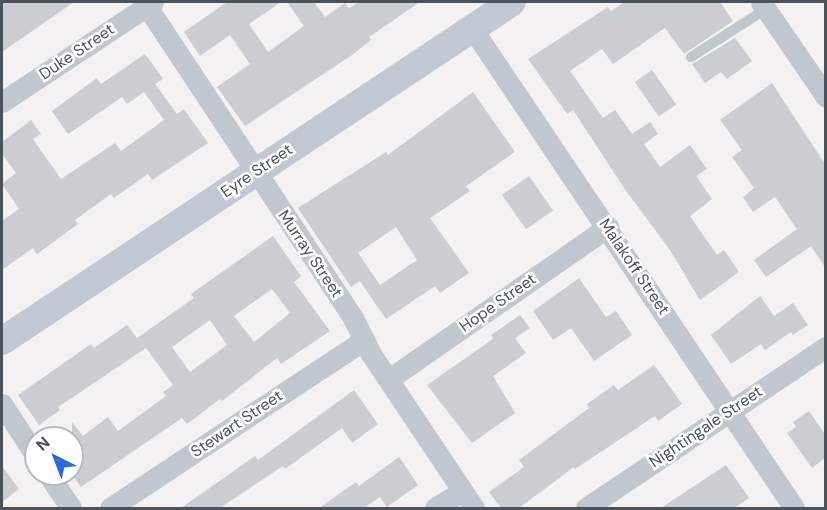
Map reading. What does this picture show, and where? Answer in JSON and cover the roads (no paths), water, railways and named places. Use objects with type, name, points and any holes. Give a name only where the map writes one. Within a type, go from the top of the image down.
[{"type":"main road","name":"Eyre Street","points":[[2,341],[512,2]]},
{"type":"street","name":"Duke Street","points":[[2,102],[148,3]]},
{"type":"street","name":"Murray Street","points":[[148,3],[353,318],[389,380],[474,508]]},
{"type":"street","points":[[764,4],[825,97]]},
{"type":"street","name":"Malakoff Street","points":[[472,28],[608,227],[794,508]]},
{"type":"street","name":"Hope Street","points":[[389,380],[608,227]]},
{"type":"street","name":"Stewart Street","points":[[110,508],[364,340]]},
{"type":"street","name":"Nightingale Street","points":[[586,508],[825,347]]},
{"type":"street","points":[[2,404],[24,438]]},
{"type":"street","points":[[56,486],[71,508]]},
{"type":"street","points":[[435,508],[462,491]]},
{"type":"lane","points":[[691,57],[764,4]]}]
